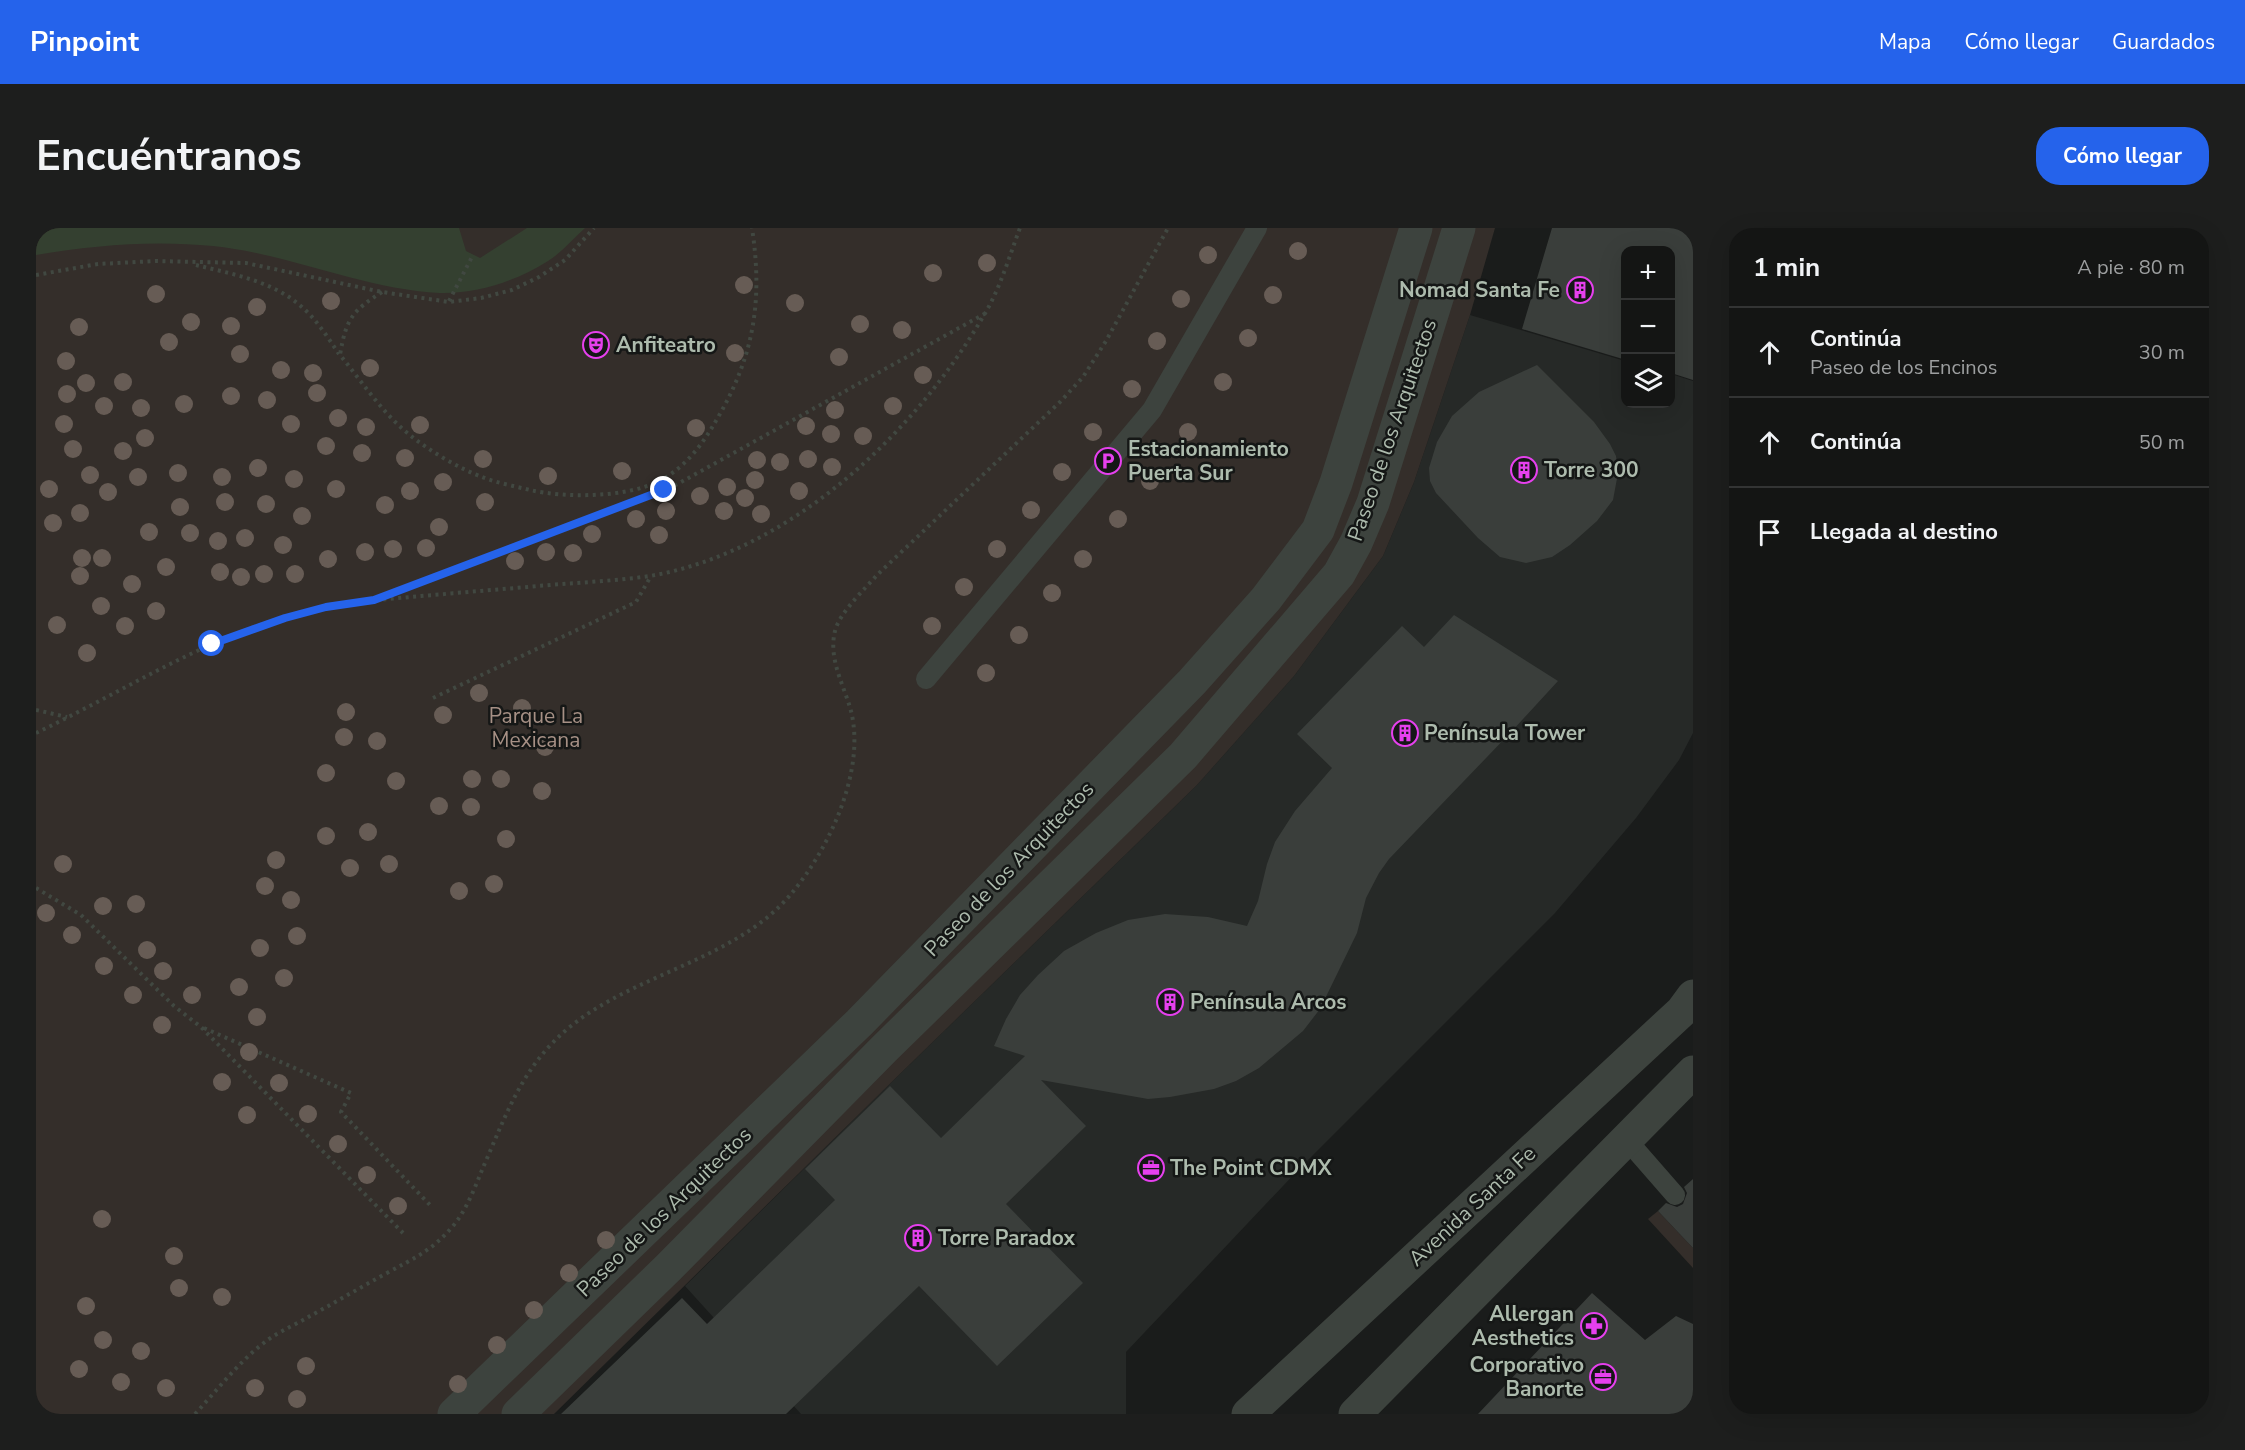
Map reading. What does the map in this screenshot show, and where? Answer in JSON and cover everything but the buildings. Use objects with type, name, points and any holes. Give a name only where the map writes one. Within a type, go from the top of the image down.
[{"type":"street","name":"Paseo de los Arquitectos","points":[[454,1414],[859,1023],[1192,682],[1266,599],[1318,530],[1336,483],[1416,228]]},
{"type":"street","name":"Paseo de los Arquitectos","points":[[518,1414],[668,1268],[884,1049],[1183,756],[1339,573],[1356,543],[1373,503],[1459,228]]},
{"type":"street","name":"Avenida Santa Fe","points":[[1248,1414],[1682,1011],[1693,996]]},
{"type":"street","points":[[859,1023],[884,1049]]},
{"type":"street","points":[[1355,1414],[1693,1072]]},
{"type":"lane","points":[[926,679],[1152,410],[1257,228]]},
{"type":"lane","points":[[1627,1140],[1675,1195]]},
{"type":"path","points":[[36,275],[98,264],[156,261],[246,263],[382,292],[449,302],[481,298],[512,290],[539,277],[565,260],[594,228]]},
{"type":"path","points":[[188,263],[251,279],[279,292],[302,307],[380,406],[412,436],[481,477],[553,495],[635,490],[660,481],[685,464],[706,439],[729,399],[746,360],[755,315],[758,264],[752,228]]},
{"type":"path","points":[[36,733],[221,640],[285,618],[326,607],[374,600],[651,575],[726,555],[766,536],[801,515],[832,490],[898,429],[955,359],[986,313],[1020,228]]},
{"type":"path","points":[[195,1414],[242,1363],[270,1339],[429,1251],[454,1224],[473,1192],[516,1091],[533,1064],[571,1026],[625,992],[738,939],[770,916],[790,896],[810,870],[837,819],[851,771],[854,745],[851,712],[834,659],[835,630],[851,604],[877,575],[1060,402],[1083,377],[1106,341],[1168,228]]},
{"type":"path","points":[[449,302],[473,255]]},
{"type":"path","points":[[340,355],[347,322],[363,304],[382,292]]},
{"type":"path","points":[[374,600],[664,490],[986,313]]},
{"type":"path","points":[[660,481],[664,490]]},
{"type":"path","points":[[433,698],[636,602],[651,575]]},
{"type":"path","points":[[36,710],[68,717]]},
{"type":"path","points":[[36,888],[81,915],[174,1006],[201,1027],[403,1233]]},
{"type":"path","points":[[201,1027],[351,1093],[341,1112],[430,1205]]},
{"type":"shaded area","points":[[36,228],[459,228],[466,251],[480,258],[527,228],[585,228],[553,258],[523,275],[482,289],[440,293],[382,285],[270,256],[213,246],[169,243],[124,244],[36,255]]},
{"type":"shaded area","points":[[1470,315],[1621,360],[1621,408],[1675,408],[1675,375],[1693,381],[1693,733],[1679,760],[1636,818],[1555,913],[1300,1168],[1126,1352],[1126,1414],[801,1414],[685,1286],[1197,785],[1294,676],[1383,556],[1414,482]]},
{"type":"green space","name":"Parque La Mexicana","points":[[36,228],[1495,228],[1470,315],[1414,482],[1383,556],[1294,676],[1197,785],[554,1414],[36,1414]]},
{"type":"green space","points":[[1658,1211],[1693,1248],[1693,1268],[1648,1219]]},
{"type":"place","name":"Nomad Santa Fe","points":[[1580,290]]},
{"type":"place","name":"Anfiteatro","points":[[596,345]]},
{"type":"place","name":"Estacionamiento Puerta Sur","points":[[1108,461]]},
{"type":"place","name":"Torre 300","points":[[1524,470]]},
{"type":"place","name":"Península Tower","points":[[1405,733]]},
{"type":"place","name":"Península Arcos","points":[[1170,1002]]},
{"type":"place","name":"The Point CDMX","points":[[1151,1168]]},
{"type":"place","name":"Torre Paradox","points":[[918,1238]]},
{"type":"place","name":"Allergan Aesthetics","points":[[1594,1326]]},
{"type":"place","name":"Corporativo Banorte","points":[[1603,1377]]},
{"type":"route","points":[[212,644],[285,618],[326,607],[374,600],[664,490]]}]
